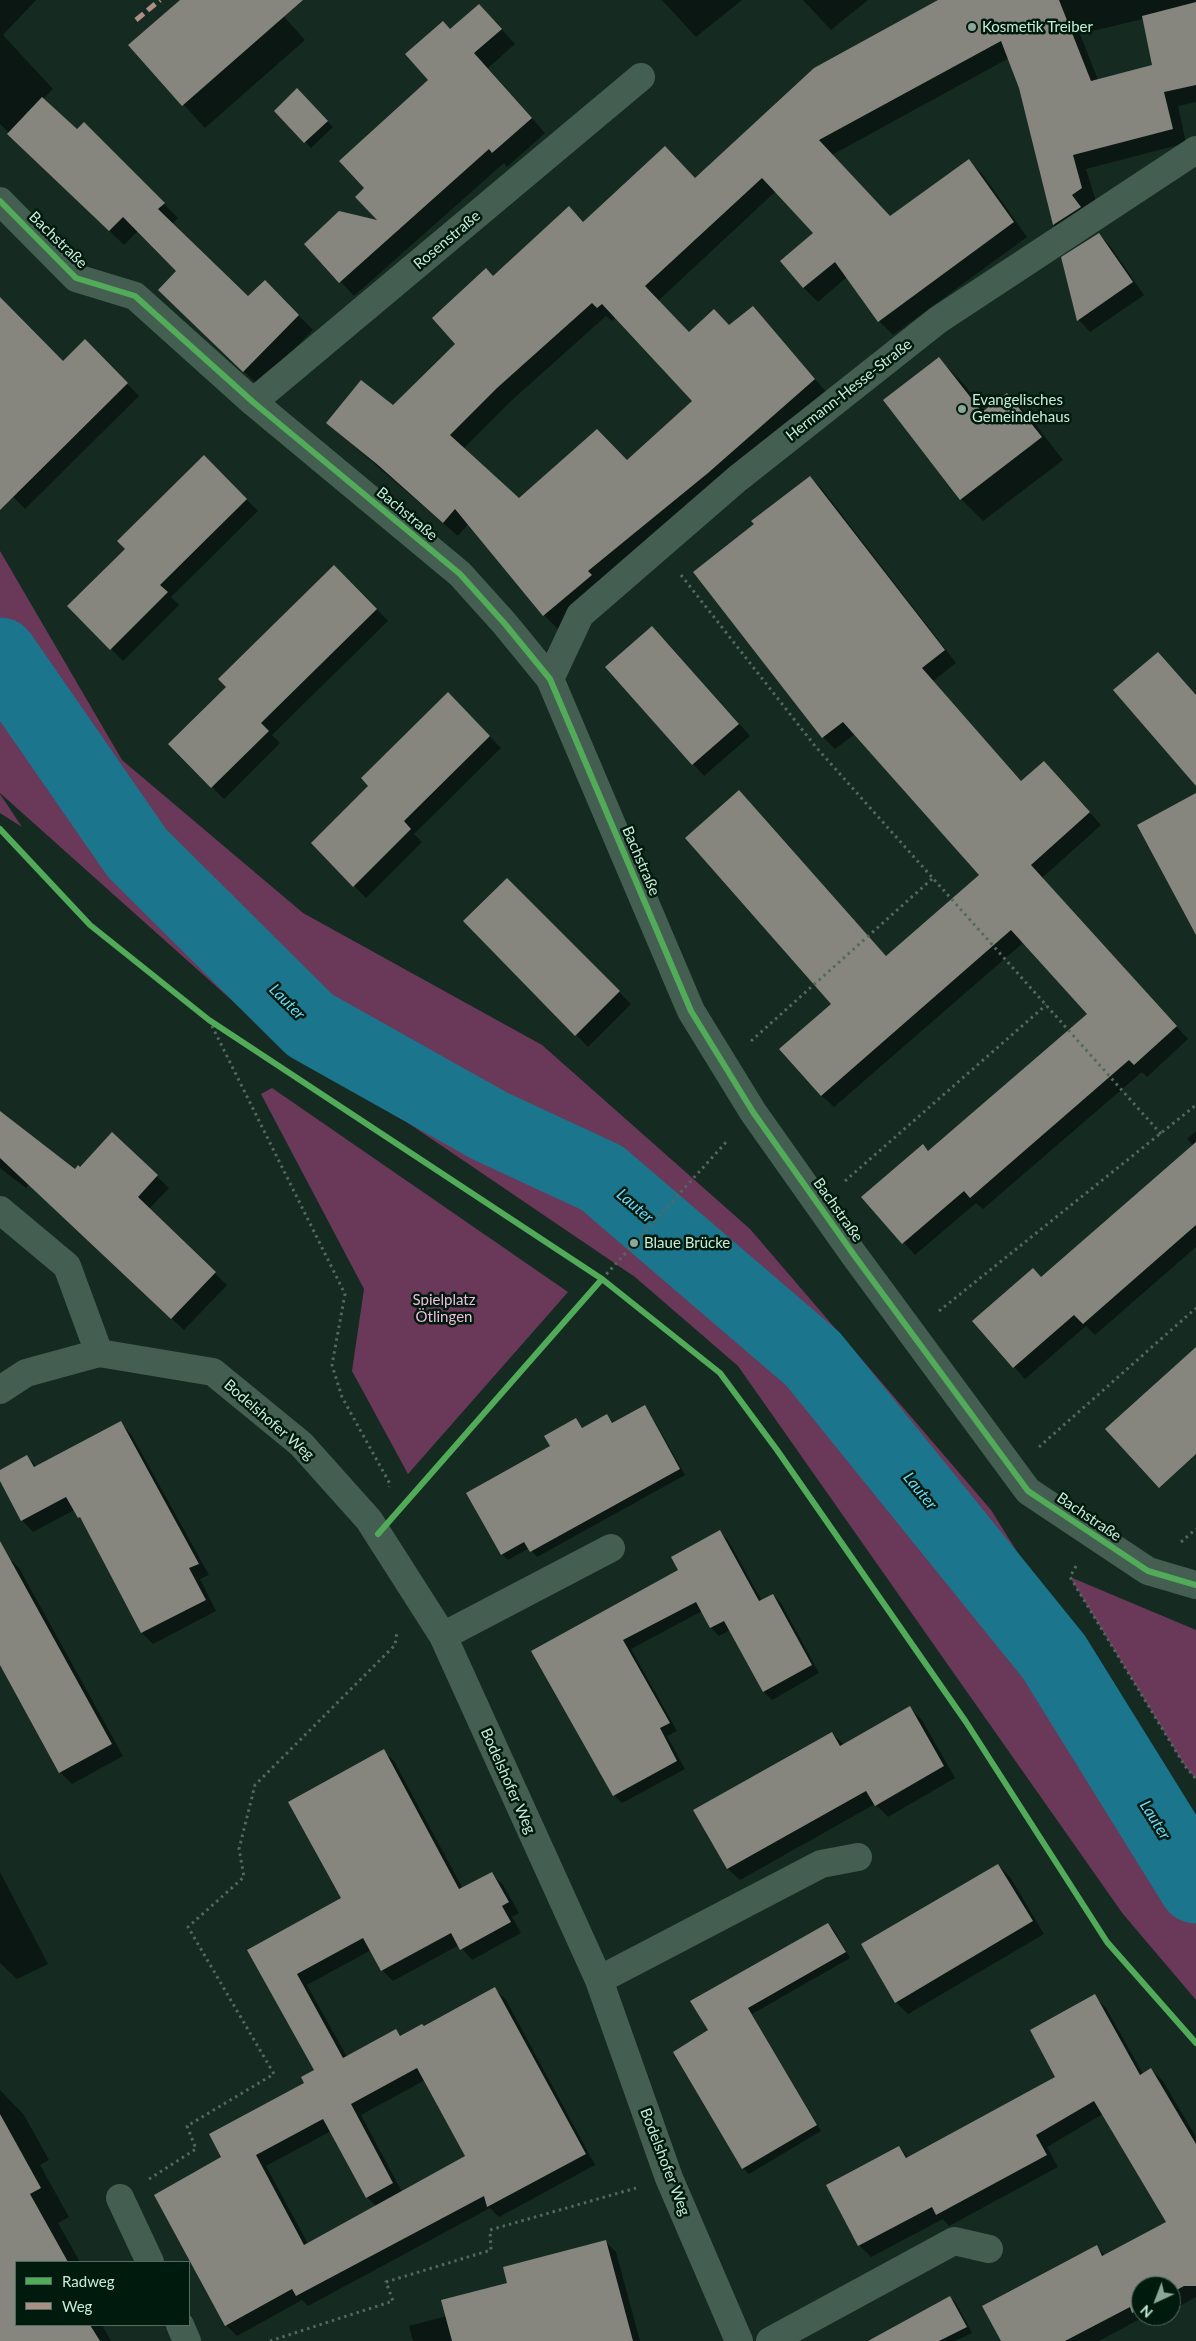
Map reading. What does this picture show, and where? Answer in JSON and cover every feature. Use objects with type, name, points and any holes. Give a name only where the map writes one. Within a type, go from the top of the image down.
[{"type":"street","name":"Rosenstraße","points":[[253,402],[641,77]]},
{"type":"street","name":"Hermann-Hesse-Straße","points":[[550,679],[580,615],[737,479],[938,320],[1196,150]]},
{"type":"street","name":"Bachstraße","points":[[0,201],[76,278],[135,296],[253,402],[460,574],[505,624],[550,679],[691,1011],[753,1112],[818,1204],[1028,1491],[1148,1571],[1196,1585]]},
{"type":"street","points":[[0,1210],[67,1266],[99,1353]]},
{"type":"street","name":"Bodelshofer Weg","points":[[0,1390],[26,1373],[99,1353],[213,1372],[301,1444],[369,1520],[443,1636],[599,1980],[669,2178],[739,2341]]},
{"type":"street","points":[[443,1636],[611,1548]]},
{"type":"street","points":[[599,1980],[820,1864],[858,1857]]},
{"type":"street","points":[[120,2198],[150,2261]]},
{"type":"street","points":[[770,2341],[954,2241],[989,2248]]},
{"type":"street","points":[[180,2326],[187,2341]]},
{"type":"path","points":[[658,547],[815,746],[1161,1134]]},
{"type":"path","points":[[724,1065],[933,878]]},
{"type":"path","points":[[818,1204],[1046,1005]]},
{"type":"path","points":[[209,1020],[345,1294],[332,1365],[342,1397],[390,1484],[369,1520]]},
{"type":"path","points":[[912,1333],[1196,1105]]},
{"type":"path","points":[[602,1279],[753,1112]]},
{"type":"path","points":[[1013,1470],[1196,1308]]},
{"type":"path","points":[[1094,1535],[1070,1577],[1185,1766],[1196,1779]]},
{"type":"path","points":[[120,2198],[196,2150],[187,2126],[274,2074],[188,1926],[244,1877],[239,1849],[255,1786],[395,1645],[407,1578]]},
{"type":"path","points":[[270,2341],[393,2301],[386,2282],[491,2250],[490,2230],[669,2178]]},
{"type":"green space","points":[[0,551],[122,760],[303,913],[542,1045],[750,1229],[991,1510],[1196,1838],[1196,2000],[1123,1914],[738,1366],[635,1277],[246,1013],[0,793]]},
{"type":"green space","points":[[0,794],[22,827],[0,813]]},
{"type":"green space","name":"Spielplatz Ötlingen","points":[[272,1088],[568,1292],[408,1474],[352,1371],[364,1289],[261,1094]]},
{"type":"green space","points":[[1070,1577],[1196,1630],[1196,1779],[1185,1766]]},
{"type":"building","points":[[180,0],[303,0],[182,106],[128,45]]},
{"type":"building","points":[[938,0],[1059,0],[1091,81],[1152,65],[1142,16],[1196,2],[1196,85],[1164,92],[1173,129],[1073,155],[1082,188],[1072,195],[1081,207],[1053,225],[1019,88],[1001,41],[819,140],[890,216],[969,159],[1014,222],[878,322],[835,262],[803,288],[780,261],[813,233],[762,178],[645,286],[689,332],[714,309],[729,325],[753,306],[815,379],[708,473],[588,571],[592,575],[543,616],[455,509],[443,523],[378,465],[326,423],[361,380],[393,405],[455,344],[432,318],[486,268],[493,276],[569,206],[583,222],[665,146],[695,178],[814,68]],"holes":[[[592,303],[597,308],[602,304],[692,401],[627,460],[597,429],[519,498],[450,435],[497,388]]]},
{"type":"building","points":[[479,4],[502,29],[474,53],[532,118],[492,153],[489,149],[339,283],[304,244],[339,211],[377,220],[355,197],[364,188],[339,161],[428,80],[405,54],[443,21],[450,29]]},
{"type":"building","points":[[297,88],[328,121],[304,143],[274,111]]},
{"type":"building","points":[[42,97],[77,129],[84,122],[165,203],[158,209],[248,296],[265,280],[299,315],[243,372],[158,290],[176,271],[123,217],[109,231],[7,134]]},
{"type":"building","points":[[1099,233],[1133,282],[1077,321],[1061,257]]},
{"type":"building","points":[[0,297],[63,361],[85,339],[128,383],[0,510]]},
{"type":"building","points":[[939,357],[982,412],[1007,393],[1042,437],[960,500],[883,400]]},
{"type":"building","points":[[204,455],[247,499],[160,585],[168,592],[110,650],[67,606],[125,549],[117,541]]},
{"type":"building","points":[[810,476],[945,650],[922,668],[1021,781],[1044,761],[1090,812],[1031,865],[1177,1026],[1134,1065],[1129,1060],[970,1198],[964,1191],[902,1244],[861,1197],[923,1144],[928,1151],[1087,1014],[1011,930],[821,1096],[779,1049],[831,1004],[685,838],[739,790],[886,956],[979,875],[843,722],[822,738],[693,572],[754,524],[751,521]]},
{"type":"building","points":[[334,565],[377,609],[261,723],[269,731],[211,788],[168,744],[226,687],[218,679]]},
{"type":"building","points":[[652,626],[739,724],[692,765],[605,667]]},
{"type":"building","points":[[1158,652],[1196,695],[1196,786],[1113,690]]},
{"type":"building","points":[[448,692],[490,736],[404,821],[411,829],[353,887],[311,843],[368,786],[361,778]]},
{"type":"building","points":[[1196,793],[1196,935],[1137,825]]},
{"type":"building","points":[[507,878],[620,991],[575,1036],[463,921]]},
{"type":"building","points":[[0,1111],[75,1169],[78,1165],[80,1167],[112,1132],[158,1175],[138,1197],[216,1272],[171,1319],[0,1158]]},
{"type":"building","points":[[1196,1142],[1196,1225],[1083,1324],[1074,1315],[1013,1368],[972,1321],[1033,1268],[1041,1277]]},
{"type":"building","points":[[1196,1347],[1196,1454],[1159,1488],[1105,1429]]},
{"type":"building","points":[[645,1405],[680,1469],[530,1552],[524,1542],[501,1555],[466,1493],[550,1446],[544,1436],[576,1418],[582,1428],[607,1414],[612,1423]]},
{"type":"building","points":[[121,1421],[199,1564],[189,1568],[206,1600],[141,1633],[80,1517],[78,1518],[66,1497],[21,1521],[0,1481],[0,1470],[27,1455],[34,1467]]},
{"type":"building","points":[[720,1530],[759,1601],[773,1594],[812,1665],[763,1692],[724,1621],[710,1628],[696,1602],[623,1640],[670,1723],[660,1728],[677,1761],[613,1796],[531,1651],[678,1570],[671,1557]]},
{"type":"building","points":[[0,1541],[112,1744],[59,1773],[0,1665]]},
{"type":"building","points":[[910,1706],[944,1766],[875,1806],[866,1791],[727,1869],[693,1810],[832,1732],[840,1746]]},
{"type":"building","points":[[384,1749],[459,1889],[492,1872],[509,1902],[502,1906],[511,1922],[460,1950],[451,1933],[381,1971],[363,1938],[297,1974],[343,2058],[396,2029],[400,2036],[422,2024],[424,2026],[495,1987],[586,2154],[487,2207],[484,2196],[296,2296],[292,2289],[225,2326],[154,2195],[221,2157],[209,2134],[304,2083],[301,2077],[314,2070],[247,1950],[341,1898],[288,1802]],"holes":[[[417,2068],[465,2156],[304,2245],[256,2155],[323,2119],[366,2198],[393,2183],[351,2104]]]},
{"type":"building","points":[[998,1864],[1033,1921],[895,2003],[861,1944]]},
{"type":"building","points":[[828,1923],[846,1952],[748,2008],[817,2125],[742,2169],[673,2052],[708,2030],[690,2001]]},
{"type":"building","points":[[1095,1994],[1140,2075],[1151,2068],[1196,2144],[1196,2286],[1181,2288],[1181,2276],[1131,2276],[1131,2310],[1130,2307],[1065,2341],[1001,2341],[982,2306],[1097,2245],[1102,2256],[1166,2222],[1094,2101],[1036,2135],[1047,2155],[936,2215],[932,2207],[858,2246],[826,2185],[899,2146],[906,2158],[1055,2077],[1030,2030]]},
{"type":"building","points":[[0,2114],[41,2188],[30,2194],[67,2261],[15,2261],[15,2326],[91,2326],[100,2341],[0,2341]]},
{"type":"building","points":[[606,2240],[633,2341],[452,2341],[441,2300],[507,2283],[503,2267]]},
{"type":"building","points":[[950,2296],[967,2327],[939,2341],[868,2341]]},
{"type":"waterway","name":"Lauter","points":[[0,655],[137,853],[310,1025],[490,1126],[602,1178],[813,1359],[1054,1657],[1196,1886]]},
{"type":"marked path","points":[[136,20],[160,0]]},
{"type":"cycle path","points":[[0,201],[76,278],[135,296],[253,402],[460,574],[505,624],[550,679],[691,1011],[753,1112],[854,1255],[1028,1491],[1148,1571],[1196,1585]]},
{"type":"cycle path","points":[[0,829],[90,925],[209,1020],[602,1279],[720,1373],[777,1450],[966,1722],[1107,1942],[1196,2043]]},
{"type":"cycle path","points":[[378,1534],[602,1279]]},
{"type":"place","name":"Kosmetik Treiber","points":[[972,27]]},
{"type":"place","name":"Evangelisches Gemeindehaus","points":[[962,409]]},
{"type":"place","name":"Blaue Brücke","points":[[634,1243]]}]
